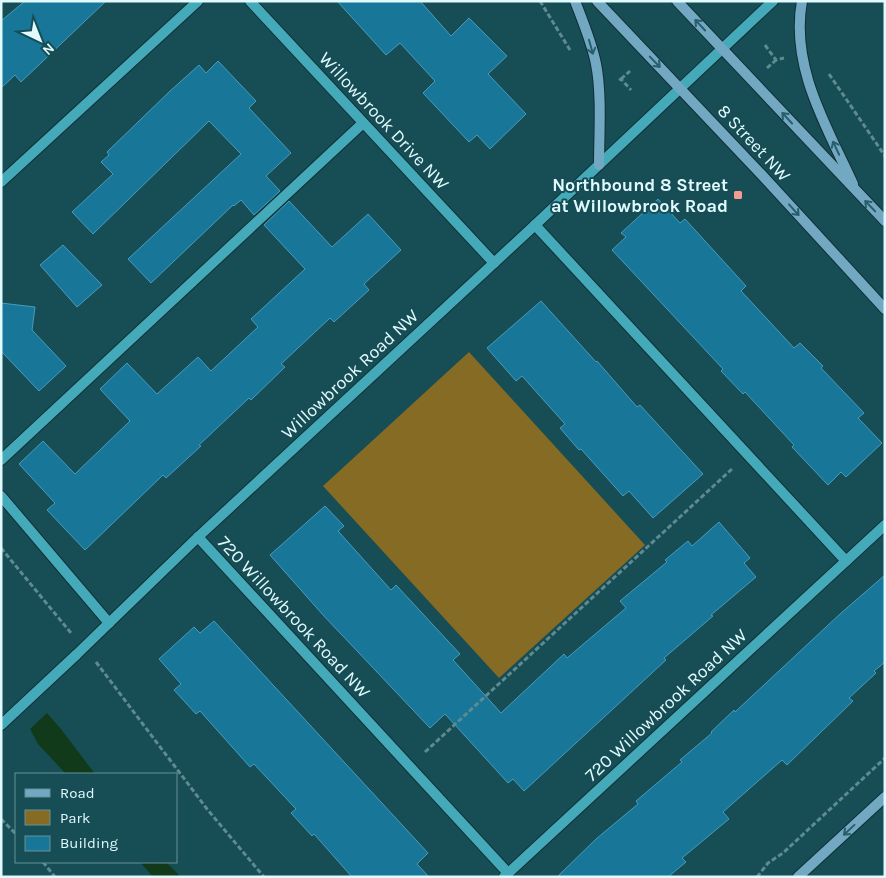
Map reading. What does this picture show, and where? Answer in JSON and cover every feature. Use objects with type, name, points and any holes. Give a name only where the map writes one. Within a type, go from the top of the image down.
[{"type":"main road","points":[[575,1],[587,32],[596,64],[600,126],[599,165]]},
{"type":"main road","name":"8 Street NW","points":[[597,1],[761,174],[885,309]]},
{"type":"main road","points":[[677,1],[885,221]]},
{"type":"main road","points":[[802,1],[800,12],[801,55],[804,71],[819,110],[857,192]]},
{"type":"main road","points":[[798,877],[885,797]]},
{"type":"street","points":[[1,182],[198,1]]},
{"type":"street","name":"Willowbrook Drive NW","points":[[250,1],[494,263]]},
{"type":"street","name":"Willowbrook Road NW","points":[[1,725],[85,648],[198,537],[535,225],[773,1]]},
{"type":"street","points":[[1,460],[363,122]]},
{"type":"street","points":[[535,225],[846,561]]},
{"type":"street","points":[[1,496],[109,623]]},
{"type":"street","name":"720 Willowbrook Road NW","points":[[198,537],[410,766],[506,875],[885,525]]},
{"type":"path","points":[[540,1],[574,57]]},
{"type":"path","points":[[765,45],[776,60]]},
{"type":"path","points":[[766,68],[776,60],[784,58]]},
{"type":"path","points":[[825,67],[885,156]]},
{"type":"path","points":[[614,81],[621,79],[630,71]]},
{"type":"path","points":[[621,79],[631,90]]},
{"type":"path","points":[[410,766],[748,455]]},
{"type":"path","points":[[1,548],[54,614],[85,648],[207,809],[264,877]]},
{"type":"path","points":[[757,877],[768,862],[783,852],[885,758]]},
{"type":"path","points":[[1,819],[15,833]]},
{"type":"path","points":[[44,863],[55,877]]},
{"type":"green space","points":[[469,352],[645,545],[499,678],[323,486]]},
{"type":"shaded area","points":[[47,713],[94,773],[65,773],[38,744],[30,729]]},
{"type":"shaded area","points":[[141,863],[167,863],[181,877],[153,877]]},
{"type":"building","points":[[25,1],[106,1],[21,82],[15,75],[1,88],[1,21]]},
{"type":"building","points":[[337,1],[420,1],[451,36],[469,18],[507,56],[488,74],[526,114],[490,149],[477,135],[469,142],[423,93],[435,81],[400,43],[386,55]]},
{"type":"building","points":[[218,61],[256,101],[249,108],[291,153],[266,176],[280,191],[254,215],[241,200],[233,205],[151,283],[128,259],[241,154],[209,121],[93,234],[72,212],[113,174],[101,162],[109,155],[107,152],[199,65],[206,73]]},
{"type":"building","points":[[658,199],[680,223],[685,219],[746,286],[741,291],[794,348],[800,343],[864,413],[858,418],[882,443],[846,477],[841,472],[828,485],[792,447],[794,445],[745,392],[743,394],[721,371],[723,369],[612,250],[626,237],[621,233]]},
{"type":"building","points":[[289,201],[332,247],[368,214],[401,250],[364,284],[369,290],[334,322],[330,318],[281,364],[285,367],[251,400],[249,398],[166,478],[163,475],[85,550],[47,510],[55,503],[19,464],[43,441],[75,474],[130,421],[100,389],[127,363],[157,394],[198,357],[211,371],[258,327],[251,319],[305,269],[264,225]]},
{"type":"building","points":[[63,245],[102,285],[77,307],[40,265]]},
{"type":"building","points":[[541,301],[637,407],[640,405],[703,474],[653,518],[629,491],[623,496],[560,428],[565,424],[522,376],[516,381],[487,348]]},
{"type":"building","points":[[1,303],[35,307],[32,330],[66,366],[39,391],[1,351]]},
{"type":"building","points":[[325,506],[344,526],[338,531],[391,590],[396,585],[460,654],[453,660],[501,713],[564,654],[567,658],[626,608],[620,601],[667,562],[665,560],[688,541],[692,546],[719,522],[750,558],[744,563],[756,577],[664,658],[666,660],[524,791],[513,779],[508,783],[445,714],[430,728],[323,615],[270,555]]},
{"type":"building","points":[[885,575],[885,662],[849,698],[853,701],[787,765],[782,760],[723,812],[729,819],[682,858],[686,862],[668,877],[557,877],[596,839],[638,804],[636,801],[682,762],[680,760],[712,733],[734,710],[735,712],[840,614]]},
{"type":"building","points":[[214,621],[428,853],[417,864],[429,877],[352,877],[314,834],[312,836],[291,813],[296,809],[254,764],[250,767],[200,711],[196,714],[174,690],[181,684],[159,659],[194,627],[200,633]]},
{"type":"place","name":"Northbound 8 Street at Willowbrook Road","points":[[738,195]]}]
